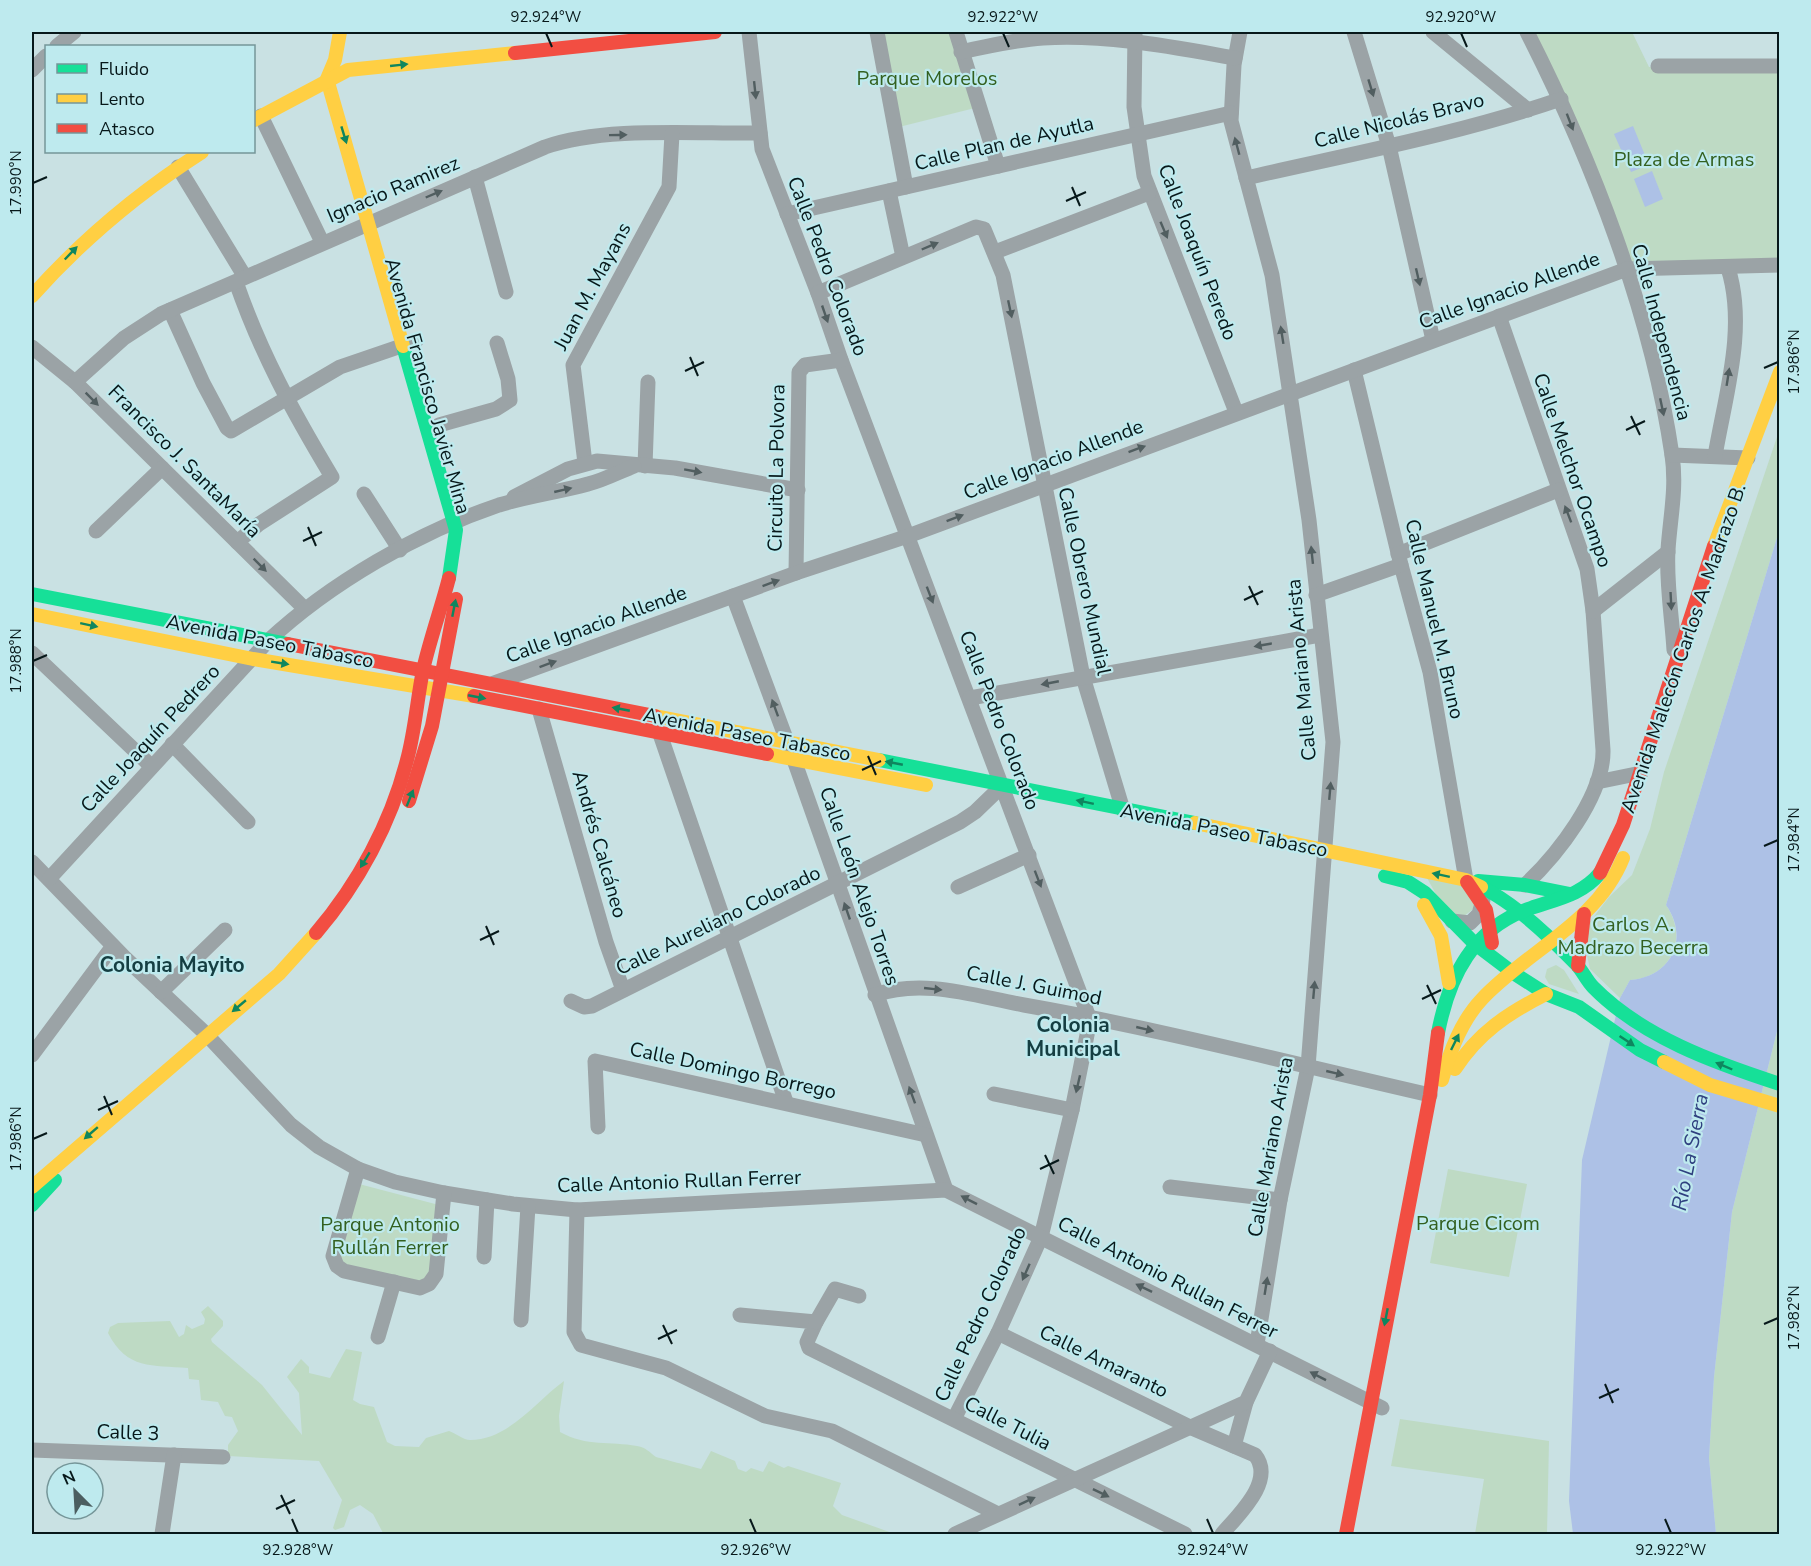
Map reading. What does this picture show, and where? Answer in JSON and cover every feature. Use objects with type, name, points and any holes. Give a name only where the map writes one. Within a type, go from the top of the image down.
[{"type":"main road","points":[[339,32],[340,72]]},
{"type":"main road","points":[[257,118],[340,72],[715,32]]},
{"type":"main road","name":"Avenida Francisco Javier Mina","points":[[32,1187],[210,1038],[300,969],[323,942],[367,880],[394,833],[414,789],[427,750],[468,542],[375,219],[327,79]]},
{"type":"main road","name":"Avenida Francisco Javier Mina","points":[[356,128],[375,219]]},
{"type":"main road","points":[[32,296],[91,234],[178,167],[200,153]]},
{"type":"main road","name":"Avenida Francisco Javier Mina","points":[[32,1205],[54,1180],[292,961],[314,935],[357,874],[385,823],[407,760],[423,671],[460,519],[439,425],[410,343]]},
{"type":"main road","name":"Avenida Malecón Carlos A. Madrazo B.","points":[[1449,983],[1457,966],[1475,944],[1492,929],[1518,912],[1571,895],[1599,874],[1608,861],[1641,773],[1674,660],[1779,372]]},
{"type":"main road","name":"Avenida Paseo Tabasco","points":[[32,594],[1002,785],[1121,819],[1324,857],[1466,880],[1496,894],[1518,912],[1578,966],[1592,986],[1608,1001],[1667,1038],[1725,1067],[1779,1084]]},
{"type":"main road","name":"Avenida Paseo Tabasco","points":[[32,614],[253,659],[420,685],[944,789]]},
{"type":"main road","points":[[967,793],[1015,803]]},
{"type":"main road","name":"Avenida Malecón Carlos A. Madrazo B.","points":[[1483,998],[1584,914],[1611,885],[1624,850],[1623,823]]},
{"type":"main road","name":"Avenida Paseo Tabasco","points":[[1277,855],[1324,857],[1408,882],[1425,893],[1475,944],[1490,968],[1512,972],[1546,994],[1579,1007],[1640,1050],[1671,1067],[1736,1095],[1779,1106]]},
{"type":"main road","points":[[1466,880],[1525,885],[1571,895]]},
{"type":"main road","points":[[1346,1534],[1376,1405],[1433,1126],[1453,1044],[1483,998],[1490,968],[1492,929],[1483,900],[1466,880]]},
{"type":"main road","points":[[1359,1534],[1376,1405],[1430,1095],[1437,1035],[1449,983],[1441,936],[1434,920],[1408,882]]},
{"type":"main road","points":[[1578,966],[1584,914]]},
{"type":"main road","points":[[1433,1126],[1451,1075],[1472,1042],[1503,1016],[1546,994]]},
{"type":"street","points":[[58,45],[74,32]]},
{"type":"street","points":[[570,32],[573,47]]},
{"type":"street","name":"Calle Pedro Colorado","points":[[749,32],[759,133],[764,156],[818,293],[841,360],[1002,785],[1015,803],[1029,855],[1089,1016],[1090,1028],[1041,1237],[998,1333],[954,1419]]},
{"type":"street","points":[[877,32],[906,188]]},
{"type":"street","points":[[956,32],[998,166]]},
{"type":"street","name":"Calle Mariano Arista","points":[[1234,1446],[1264,1348],[1280,1200],[1308,1067],[1333,742],[1291,393],[1271,268],[1231,113],[1235,58],[1240,32]]},
{"type":"street","points":[[1354,32],[1389,146],[1433,340]]},
{"type":"street","points":[[1433,32],[1528,110]]},
{"type":"street","name":"Calle Independencia","points":[[1527,32],[1561,99],[1627,269],[1653,369],[1672,455],[1674,493],[1668,552],[1674,660]]},
{"type":"street","points":[[961,52],[1042,38],[1134,37],[1235,58]]},
{"type":"street","name":"Calle Joaquín Peredo","points":[[1134,37],[1137,134],[1149,193],[1236,412]]},
{"type":"street","points":[[32,70],[45,57]]},
{"type":"street","points":[[1658,66],[1779,66]]},
{"type":"street","name":"Calle Nicolás Bravo","points":[[1246,178],[1389,146],[1528,110],[1561,99]]},
{"type":"street","name":"Calle Plan de Ayutla","points":[[788,214],[1231,113]]},
{"type":"street","points":[[257,118],[322,242]]},
{"type":"street","name":"Ignacio Ramirez","points":[[75,382],[124,338],[170,310],[545,147],[575,138],[759,133]]},
{"type":"street","name":"Juan M. Mayans","points":[[585,463],[573,365],[669,187],[672,134]]},
{"type":"street","points":[[178,167],[241,280],[253,330],[284,398],[332,477],[259,524],[237,542]]},
{"type":"street","points":[[475,177],[506,292]]},
{"type":"street","points":[[818,293],[903,257],[889,191]]},
{"type":"street","points":[[995,252],[1149,193]]},
{"type":"street","name":"Calle Obrero Mundial","points":[[903,257],[977,226],[984,229],[995,252],[1005,286],[1083,677],[1121,819]]},
{"type":"street","name":"Calle Ignacio Allende","points":[[493,684],[796,573],[908,536],[1236,412],[1627,269],[1779,265]]},
{"type":"street","points":[[1715,456],[1736,327],[1735,297],[1728,268]]},
{"type":"street","points":[[170,310],[203,383],[227,428],[231,431],[237,430],[284,398],[340,367],[410,343]]},
{"type":"street","name":"Calle Melchor Ocampo","points":[[1499,316],[1583,556],[1593,611],[1603,762],[1597,782],[1563,846],[1525,885]]},
{"type":"street","points":[[439,425],[496,409],[510,400],[508,379],[497,343]]},
{"type":"street","name":"Francisco J. SantaMaría","points":[[32,347],[75,382],[305,609]]},
{"type":"street","name":"Circuito La Polvora","points":[[796,573],[799,372],[805,365],[841,360]]},
{"type":"street","name":"Calle Manuel M. Bruno","points":[[1354,370],[1399,560],[1430,672],[1466,880]]},
{"type":"street","points":[[640,466],[648,382]]},
{"type":"street","points":[[1672,455],[1748,458]]},
{"type":"street","name":"Calle Joaquín Pedrero","points":[[501,504],[537,483],[585,463],[604,461],[675,468],[798,490]]},
{"type":"street","name":"Calle Joaquín Pedrero","points":[[49,879],[151,765],[268,641],[305,609],[400,550],[460,519],[501,504],[589,484],[640,466]]},
{"type":"street","points":[[96,531],[162,468]]},
{"type":"street","points":[[1316,595],[1558,490]]},
{"type":"street","points":[[364,494],[400,550]]},
{"type":"street","points":[[1593,611],[1668,552]]},
{"type":"street","name":"Calle León Alejo Torres","points":[[733,596],[794,760],[875,995],[946,1190]]},
{"type":"street","points":[[970,698],[1320,635]]},
{"type":"street","points":[[32,653],[151,765]]},
{"type":"street","name":"Andrés Calcáneo","points":[[539,709],[606,942],[623,990]]},
{"type":"street","points":[[660,734],[786,1102]]},
{"type":"street","points":[[172,744],[249,822]]},
{"type":"street","points":[[1597,782],[1641,773]]},
{"type":"street","name":"Calle Aureliano Colorado","points":[[570,1001],[588,1007],[838,884],[960,822],[1002,785]]},
{"type":"street","points":[[958,887],[1029,855]]},
{"type":"street","name":"Calle Antonio Rullan Ferrer","points":[[32,862],[113,946],[210,1038],[291,1125],[319,1147],[358,1169],[395,1182],[444,1192],[528,1206],[577,1210],[946,1190],[1376,1405]]},
{"type":"street","points":[[1452,921],[1470,923],[1479,914],[1483,900]]},
{"type":"street","points":[[162,992],[225,930]]},
{"type":"street","points":[[32,1055],[113,946]]},
{"type":"street","name":"Calle J. Guimod","points":[[875,995],[906,988],[938,989],[1089,1016],[1430,1095]]},
{"type":"street","name":"Calle Domingo Borrego","points":[[598,1127],[596,1061],[786,1102],[926,1136]]},
{"type":"street","points":[[994,1094],[1072,1110]]},
{"type":"street","points":[[358,1169],[333,1259],[344,1271],[420,1288],[434,1279],[437,1271],[444,1192]]},
{"type":"street","points":[[1170,1187],[1280,1200]]},
{"type":"street","points":[[484,1257],[487,1200]]},
{"type":"street","points":[[521,1320],[528,1206]]},
{"type":"street","points":[[577,1210],[574,1332],[582,1345],[666,1368],[765,1416],[824,1429],[848,1438],[998,1514]]},
{"type":"street","points":[[378,1337],[394,1282]]},
{"type":"street","points":[[740,1315],[816,1322],[835,1289],[859,1296]]},
{"type":"street","name":"Calle Tulia","points":[[816,1322],[807,1342],[809,1348],[1185,1534]]},
{"type":"street","name":"Calle Amaranto","points":[[998,1333],[1257,1458],[1259,1482],[1250,1500],[1222,1534]]},
{"type":"street","points":[[961,1534],[998,1514],[1246,1402]]},
{"type":"street","name":"Calle 3","points":[[32,1450],[223,1457]]},
{"type":"street","points":[[162,1534],[174,1455]]},
{"type":"green space","name":"Parque Morelos","points":[[878,32],[956,32],[979,107],[895,128]]},
{"type":"green space","name":"Plaza de Armas","points":[[1538,32],[1632,32],[1649,67],[1779,66],[1779,265],[1627,269],[1529,35]]},
{"type":"green space","name":"Carlos A. Madrazo Becerra","points":[[1779,431],[1779,531],[1666,905],[1673,918],[1676,943],[1665,964],[1656,972],[1630,980],[1620,998],[1590,969],[1585,946],[1589,923],[1609,897],[1632,875],[1650,829],[1664,772]]},
{"type":"green space","points":[[1426,876],[1464,884],[1476,907],[1460,919],[1444,909]]},
{"type":"green space","points":[[1556,965],[1564,970],[1579,994],[1549,984],[1545,977],[1547,969]]},
{"type":"green space","points":[[1779,1023],[1779,1534],[1716,1534],[1709,1458],[1714,1377],[1732,1212]]},
{"type":"green space","name":"Parque Cicom","points":[[1448,1169],[1527,1184],[1509,1277],[1430,1263]]},
{"type":"green space","name":"Parque Antonio Rullán Ferrer","points":[[359,1184],[439,1205],[428,1283],[347,1268],[340,1258]]},
{"type":"green space","points":[[208,1306],[223,1321],[223,1326],[211,1339],[212,1342],[262,1385],[302,1435],[299,1393],[287,1377],[301,1359],[309,1367],[309,1373],[330,1378],[346,1349],[362,1352],[353,1400],[374,1407],[387,1442],[395,1446],[419,1447],[426,1438],[449,1431],[470,1440],[497,1434],[521,1418],[564,1381],[559,1416],[560,1432],[570,1437],[589,1442],[637,1446],[646,1449],[656,1457],[701,1469],[711,1451],[735,1461],[738,1469],[746,1472],[751,1468],[763,1472],[769,1461],[784,1468],[788,1466],[841,1483],[833,1506],[842,1515],[895,1534],[396,1534],[383,1533],[373,1514],[360,1505],[350,1510],[344,1527],[335,1530],[333,1528],[342,1500],[319,1461],[228,1456],[228,1445],[238,1431],[232,1417],[225,1416],[218,1402],[201,1400],[199,1380],[189,1379],[188,1368],[152,1365],[132,1360],[115,1345],[108,1333],[110,1327],[118,1323],[170,1321],[179,1337],[184,1334],[186,1325],[192,1329],[204,1324],[205,1319],[201,1312]]},
{"type":"green space","points":[[1400,1419],[1549,1441],[1547,1534],[1475,1534],[1484,1479],[1391,1466]]},
{"type":"water","points":[[1633,126],[1649,165],[1631,172],[1614,134]]},
{"type":"water","points":[[1652,171],[1663,199],[1645,207],[1634,179]]},
{"type":"water","name":"Río La Sierra","points":[[1779,531],[1779,1023],[1732,1212],[1714,1377],[1709,1458],[1716,1534],[1573,1534],[1569,1501],[1582,1160],[1620,998],[1630,980],[1656,972],[1666,964],[1676,943],[1673,918],[1666,905]]},
{"type":"traffic: fast","points":[[403,346],[456,530],[449,578]]},
{"type":"traffic: fast","points":[[32,594],[288,644]]},
{"type":"traffic: fast","points":[[879,760],[1195,823]]},
{"type":"traffic: fast","points":[[1438,1033],[1449,992],[1457,974],[1479,941],[1511,917],[1577,891],[1600,873]]},
{"type":"traffic: fast","points":[[1385,876],[1408,882],[1425,893],[1475,944],[1512,972],[1546,994],[1579,1007],[1640,1050],[1664,1062]]},
{"type":"traffic: fast","points":[[1478,881],[1525,885],[1570,894]]},
{"type":"traffic: fast","points":[[1481,887],[1532,922],[1577,965],[1593,987],[1612,1005],[1634,1020],[1705,1057],[1780,1084]]},
{"type":"traffic: fast","points":[[32,1205],[55,1180]]},
{"type":"traffic: slow","points":[[340,32],[335,60],[327,79],[403,346]]},
{"type":"traffic: slow","points":[[255,119],[348,70],[515,53]]},
{"type":"traffic: slow","points":[[32,296],[112,218],[155,184],[200,153]]},
{"type":"traffic: slow","points":[[1714,546],[1780,372]]},
{"type":"traffic: slow","points":[[32,614],[253,659],[474,696]]},
{"type":"traffic: slow","points":[[655,716],[879,760]]},
{"type":"traffic: slow","points":[[767,754],[926,785]]},
{"type":"traffic: slow","points":[[1195,823],[1466,880],[1481,887]]},
{"type":"traffic: slow","points":[[1442,1080],[1457,1037],[1468,1017],[1482,999],[1579,918],[1611,881],[1623,858]]},
{"type":"traffic: slow","points":[[1424,905],[1441,936],[1449,983]]},
{"type":"traffic: slow","points":[[32,1187],[279,974],[316,933]]},
{"type":"traffic: slow","points":[[1455,1069],[1484,1034],[1519,1009],[1546,994]]},
{"type":"traffic: slow","points":[[1664,1062],[1710,1085],[1780,1106]]},
{"type":"traffic: jam","points":[[515,53],[715,32]]},
{"type":"traffic: jam","points":[[1600,873],[1623,825],[1714,546]]},
{"type":"traffic: jam","points":[[316,933],[359,873],[392,807],[410,749],[423,670],[449,578]]},
{"type":"traffic: jam","points":[[409,801],[432,726],[456,599]]},
{"type":"traffic: jam","points":[[288,644],[655,716]]},
{"type":"traffic: jam","points":[[474,696],[767,754]]},
{"type":"traffic: jam","points":[[1467,882],[1486,910],[1492,943]]},
{"type":"traffic: jam","points":[[1578,966],[1584,914]]},
{"type":"traffic: jam","points":[[1346,1534],[1430,1095],[1438,1033]]},
{"type":"district","name":"Colonia Mayito","points":[[172,965]]},
{"type":"district","name":"Colonia Municipal","points":[[1073,1037]]}]
